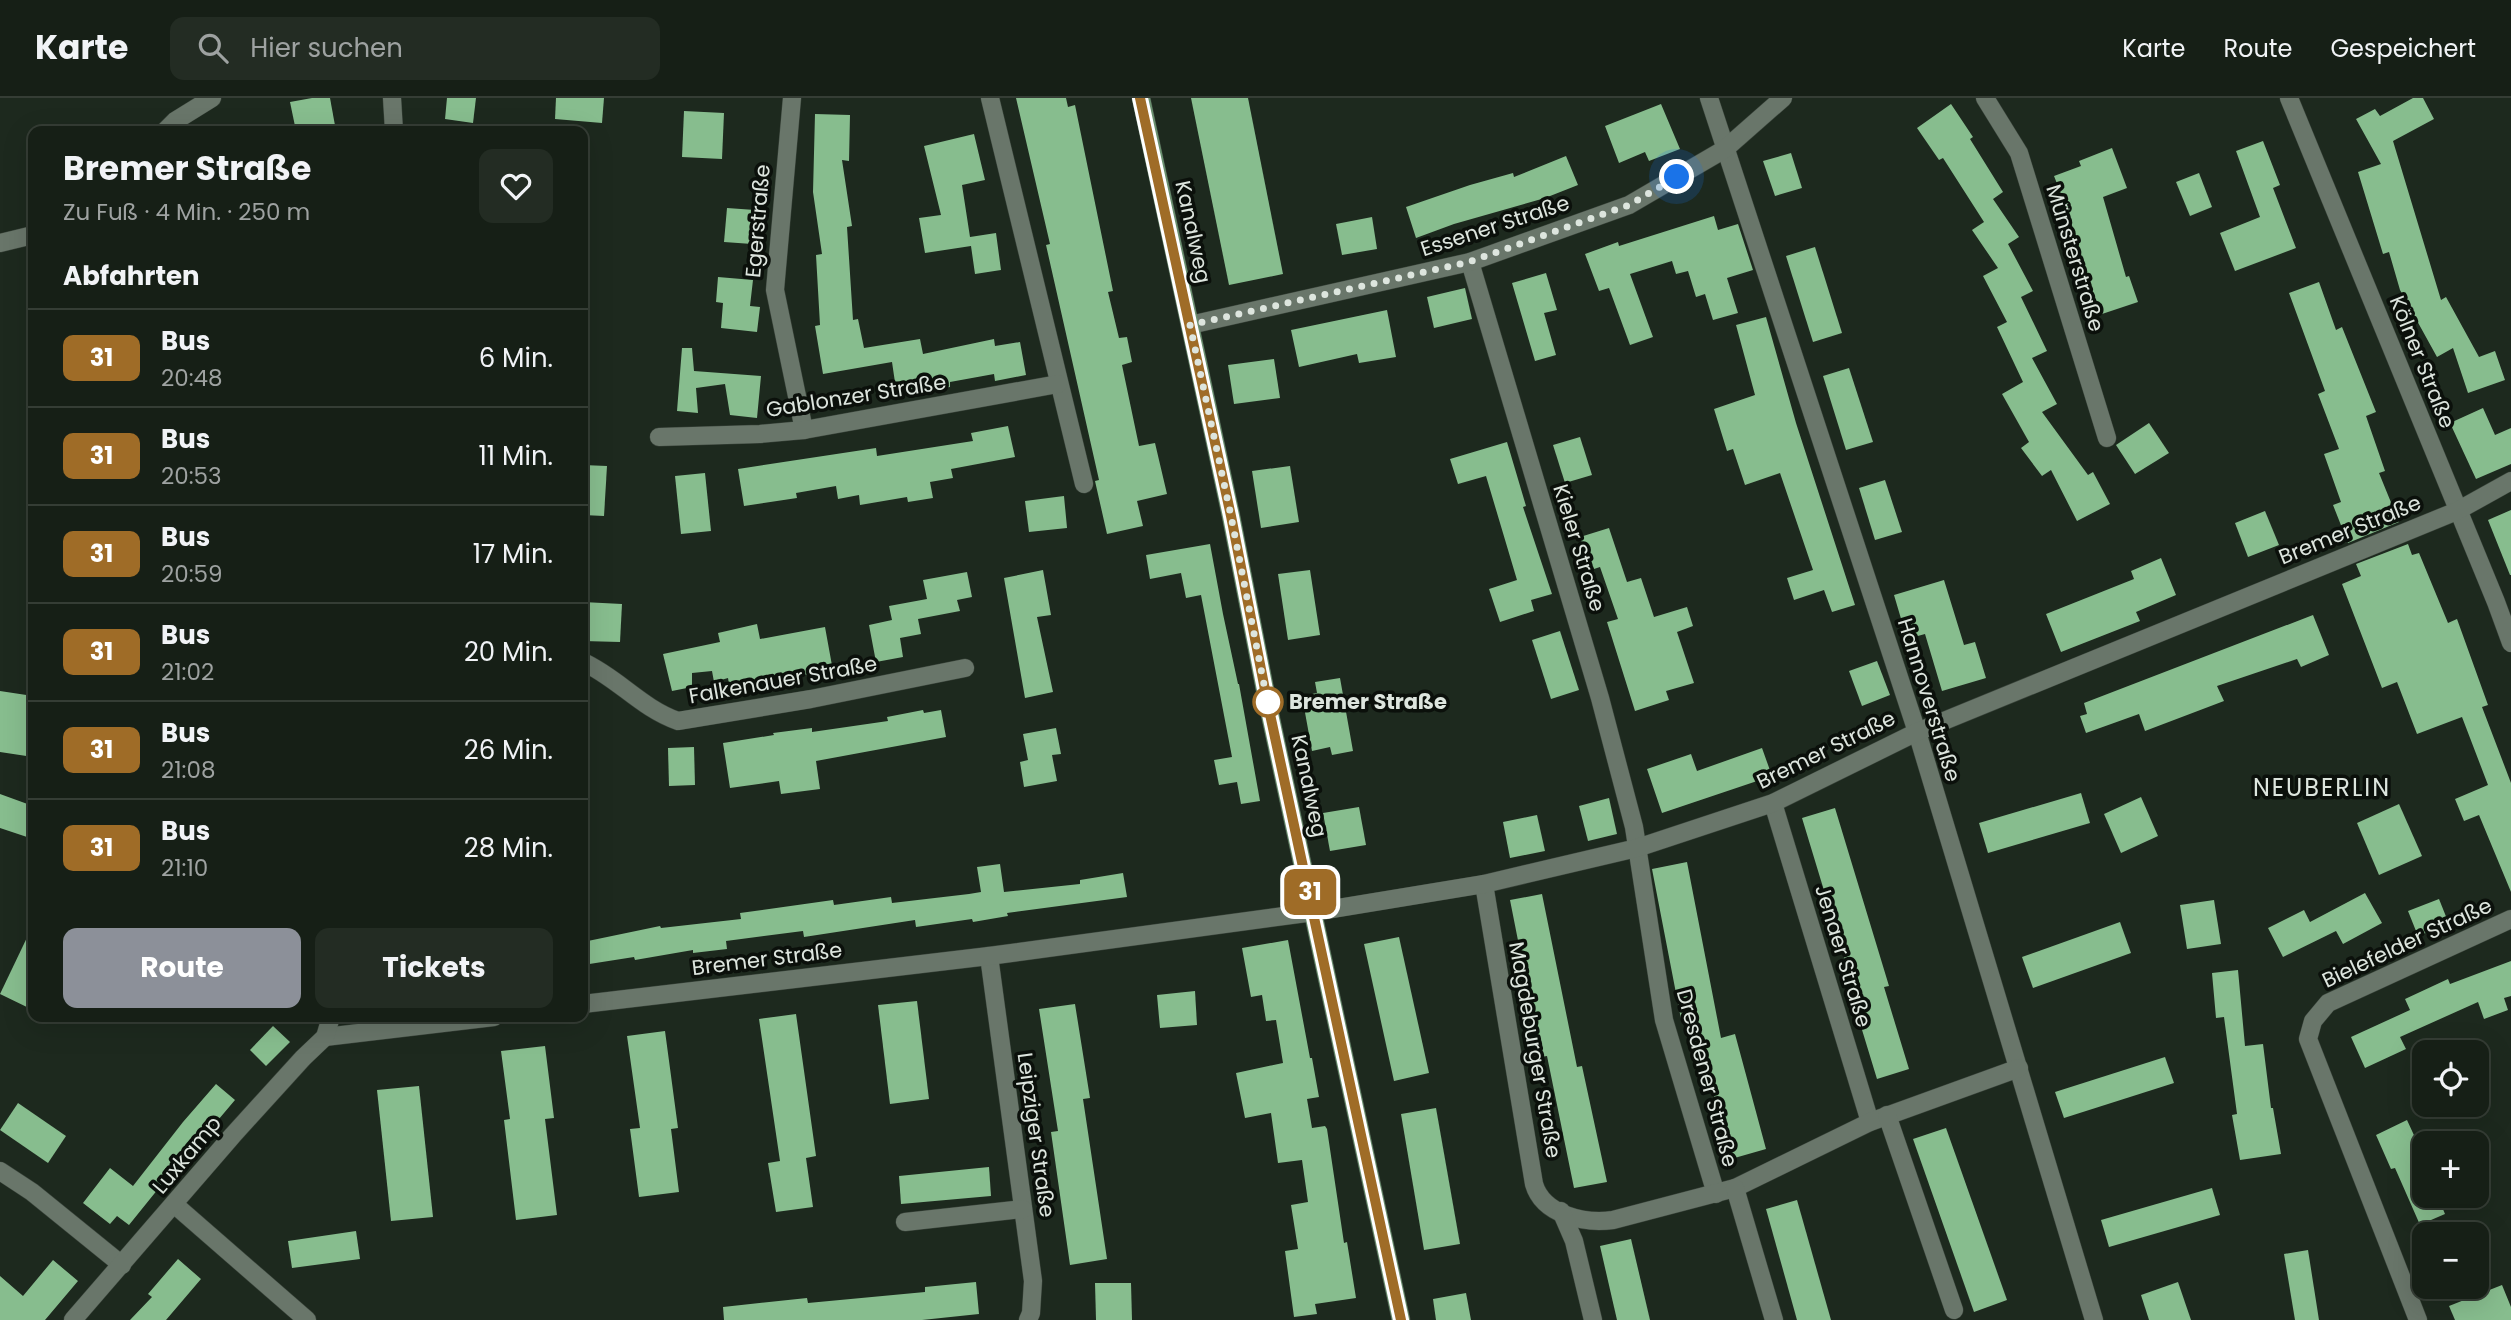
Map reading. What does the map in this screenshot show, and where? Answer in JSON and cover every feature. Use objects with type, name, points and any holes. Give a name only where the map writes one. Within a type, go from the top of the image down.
[{"type":"street","points":[[170,126],[212,98]]},
{"type":"street","points":[[392,98],[394,126]]},
{"type":"street","name":"Egerstraße","points":[[792,98],[775,290],[804,430]]},
{"type":"street","points":[[990,98],[1084,484]]},
{"type":"street","name":"Kanalweg","points":[[1140,98],[1401,1320]]},
{"type":"street","name":"Hannoverstraße","points":[[1709,98],[1917,732],[1939,813],[2094,1320]]},
{"type":"street","name":"Essener Straße","points":[[1190,325],[1469,262],[1629,205],[1725,149],[1783,98]]},
{"type":"street","name":"Münsterstraße","points":[[1985,98],[2019,153],[2107,438]]},
{"type":"street","name":"Kölner Straße","points":[[2289,98],[2511,643]]},
{"type":"street","points":[[0,243],[28,236]]},
{"type":"street","name":"Kieler Straße","points":[[1469,262],[1600,698],[1634,827],[1637,848]]},
{"type":"street","name":"Gablonzer Straße","points":[[659,437],[804,430],[1058,384]]},
{"type":"street","name":"Bremer Straße","points":[[588,1003],[989,956],[1314,912],[1484,884],[1637,848],[1773,803],[1917,732],[2457,511],[2511,481]]},
{"type":"street","name":"Falkenauer Straße","points":[[588,664],[658,714],[678,721],[825,696],[965,668]]},
{"type":"street","name":"Jenaer Straße","points":[[1773,803],[1870,1122]]},
{"type":"street","name":"Dresdener Straße","points":[[1637,848],[1664,1020],[1716,1194]]},
{"type":"street","name":"Magdeburger Straße","points":[[1484,884],[1534,1184],[1542,1200],[1581,1219],[1603,1222],[1735,1188],[1870,1122],[2019,1069]]},
{"type":"street","name":"Bielefelder Straße","points":[[2418,1320],[2308,1039],[2314,1021],[2328,1003],[2511,919]]},
{"type":"street","name":"Leipziger Straße","points":[[989,956],[1033,1281],[1028,1320]]},
{"type":"street","name":"Luxkamp","points":[[74,1320],[240,1128],[325,1037],[330,1022]]},
{"type":"street","points":[[325,1037],[452,1022]]},
{"type":"street","points":[[1887,1115],[1954,1310]]},
{"type":"street","points":[[0,1171],[32,1192],[122,1265]]},
{"type":"street","name":"Dresdener Straße","points":[[1735,1188],[1774,1320]]},
{"type":"street","points":[[175,1205],[307,1320]]},
{"type":"street","points":[[905,1222],[1023,1209]]},
{"type":"street","name":"Magdeburger Straße","points":[[1561,1211],[1574,1241],[1593,1320]]},
{"type":"building","points":[[330,98],[335,126],[295,126],[290,102]]},
{"type":"building","points":[[447,98],[476,98],[473,123],[445,119]]},
{"type":"building","points":[[556,98],[604,98],[602,123],[555,119]]},
{"type":"building","points":[[1016,98],[1066,98],[1068,107],[1075,105],[1113,291],[1108,292],[1119,338],[1127,337],[1132,362],[1122,365],[1139,446],[1155,443],[1167,494],[1137,501],[1143,526],[1107,534],[1095,481],[1099,480],[1046,245],[1050,244]]},
{"type":"building","points":[[1191,98],[1248,98],[1283,274],[1229,285]]},
{"type":"building","points":[[2413,98],[2423,98],[2434,119],[2393,141],[2441,300],[2446,297],[2479,357],[2495,351],[2505,380],[2468,393],[2453,348],[2437,357],[2400,290],[2389,252],[2383,254],[2358,172],[2381,164],[2356,119],[2375,109],[2380,116]]},
{"type":"building","points":[[1661,104],[1680,149],[1649,161],[1645,152],[1619,163],[1605,126]]},
{"type":"building","points":[[1951,104],[1973,137],[1970,139],[2003,192],[1993,199],[2019,237],[2008,244],[2033,291],[2021,297],[2047,351],[2032,358],[2057,404],[2042,412],[2088,475],[2093,472],[2110,504],[2077,521],[2051,470],[2042,476],[2021,448],[2029,442],[2002,394],[2023,382],[1997,327],[2007,322],[1983,276],[1998,268],[1972,230],[1984,222],[1943,158],[1939,160],[1917,128]]},
{"type":"building","points":[[684,111],[724,113],[722,159],[682,157]]},
{"type":"building","points":[[815,114],[850,115],[849,161],[842,160],[852,226],[847,227],[853,320],[858,319],[864,348],[920,339],[923,354],[994,339],[995,346],[1020,342],[1026,375],[995,381],[994,374],[950,382],[950,387],[897,396],[892,362],[823,374],[815,326],[820,325],[816,255],[822,254],[813,192]]},
{"type":"building","points":[[974,134],[985,180],[962,185],[970,237],[996,233],[1001,270],[975,274],[971,246],[925,253],[919,218],[941,215],[924,146]]},
{"type":"building","points":[[2263,141],[2280,185],[2273,188],[2296,248],[2235,271],[2220,233],[2260,217],[2236,151]]},
{"type":"building","points":[[2112,148],[2127,188],[2103,197],[2126,277],[2129,276],[2138,302],[2099,315],[2067,209],[2054,176],[2081,166],[2079,161]]},
{"type":"building","points":[[1791,153],[1802,188],[1775,196],[1763,161]]},
{"type":"building","points":[[1566,156],[1578,185],[1416,238],[1406,207],[1513,173],[1514,177]]},
{"type":"building","points":[[2199,173],[2212,207],[2190,216],[2176,182]]},
{"type":"building","points":[[727,208],[755,210],[752,244],[724,242]]},
{"type":"building","points":[[1714,216],[1718,230],[1738,224],[1753,270],[1727,278],[1738,313],[1713,320],[1705,294],[1696,297],[1688,271],[1676,274],[1672,261],[1630,274],[1653,337],[1630,345],[1609,288],[1599,291],[1585,254],[1618,242],[1619,246]]},
{"type":"building","points":[[1372,217],[1377,249],[1342,255],[1336,224]]},
{"type":"building","points":[[1815,247],[1842,333],[1813,342],[1786,256]]},
{"type":"building","points":[[1546,273],[1557,310],[1544,313],[1556,355],[1535,361],[1512,283]]},
{"type":"building","points":[[718,277],[753,280],[750,306],[760,307],[757,332],[721,328],[723,303],[716,302]]},
{"type":"building","points":[[2319,282],[2336,330],[2342,327],[2376,412],[2366,416],[2385,471],[2379,473],[2399,522],[2348,543],[2333,505],[2341,502],[2324,454],[2339,449],[2318,394],[2325,391],[2289,293]]},
{"type":"building","points":[[1465,288],[1472,319],[1434,328],[1427,297]]},
{"type":"building","points":[[1387,310],[1396,357],[1359,363],[1357,354],[1299,367],[1291,330]]},
{"type":"building","points":[[1766,317],[1796,423],[1855,605],[1832,612],[1824,590],[1794,600],[1787,578],[1813,570],[1780,473],[1745,485],[1733,449],[1727,451],[1714,409],[1755,395],[1736,325]]},
{"type":"building","points":[[682,348],[692,348],[694,371],[761,376],[757,418],[730,415],[725,384],[696,388],[698,413],[677,411]]},
{"type":"building","points":[[1274,359],[1280,398],[1234,404],[1228,365]]},
{"type":"building","points":[[1849,368],[1873,442],[1846,450],[1823,376]]},
{"type":"building","points":[[2483,408],[2495,435],[2511,428],[2511,464],[2476,479],[2450,423]]},
{"type":"building","points":[[2149,423],[2169,453],[2135,474],[2116,445]]},
{"type":"building","points":[[1008,426],[1015,457],[951,469],[953,478],[930,482],[933,498],[908,502],[907,497],[860,505],[859,495],[838,499],[836,486],[796,493],[797,498],[744,506],[738,469],[876,448],[877,456],[973,441],[971,433]]},
{"type":"building","points":[[1580,437],[1592,475],[1565,483],[1553,445]]},
{"type":"building","points":[[1507,442],[1526,506],[1523,507],[1552,594],[1531,600],[1534,611],[1500,622],[1489,589],[1517,580],[1486,476],[1458,484],[1450,459]]},
{"type":"building","points":[[588,465],[607,466],[604,516],[588,515]]},
{"type":"building","points":[[1290,466],[1299,522],[1261,528],[1252,471]]},
{"type":"building","points":[[705,473],[711,531],[681,534],[675,476]]},
{"type":"building","points":[[1885,480],[1902,532],[1875,540],[1859,488]]},
{"type":"building","points":[[1064,496],[1067,528],[1029,532],[1025,501]]},
{"type":"building","points":[[2511,510],[2511,575],[2510,575],[2488,520]]},
{"type":"building","points":[[2265,511],[2279,545],[2248,557],[2235,523]]},
{"type":"building","points":[[1609,528],[1627,582],[1641,578],[1654,617],[1687,607],[1693,626],[1677,632],[1694,683],[1666,691],[1669,700],[1635,711],[1607,622],[1618,619],[1600,567],[1591,570],[1580,537]]},
{"type":"building","points":[[1210,544],[1260,801],[1241,804],[1237,782],[1219,785],[1214,760],[1232,757],[1201,595],[1186,598],[1181,573],[1150,579],[1146,555]]},
{"type":"building","points":[[2408,544],[2412,555],[2419,553],[2448,623],[2457,619],[2488,705],[2482,707],[2511,783],[2511,892],[2479,815],[2464,821],[2455,799],[2488,785],[2462,717],[2417,734],[2397,682],[2382,688],[2342,584],[2361,576],[2356,564]]},
{"type":"building","points":[[2161,558],[2176,595],[2136,612],[2140,621],[2061,652],[2046,614],[2134,579],[2131,571]]},
{"type":"building","points":[[1043,570],[1051,615],[1037,617],[1053,692],[1025,698],[1004,578]]},
{"type":"building","points":[[1310,570],[1320,635],[1288,640],[1278,574]]},
{"type":"building","points":[[967,572],[972,597],[957,600],[960,611],[918,619],[921,634],[900,638],[903,657],[876,662],[869,625],[892,620],[889,606],[927,599],[923,580]]},
{"type":"building","points":[[1944,580],[1964,645],[1975,642],[1986,678],[1942,691],[1925,634],[1907,639],[1894,595]]},
{"type":"building","points":[[588,602],[622,604],[620,642],[588,641]]},
{"type":"building","points":[[2313,615],[2329,655],[2301,667],[2297,659],[2217,686],[2224,701],[2145,731],[2139,714],[2086,733],[2080,716],[2087,714],[2084,703]]},
{"type":"building","points":[[757,624],[760,639],[825,627],[833,671],[730,690],[728,678],[714,682],[712,671],[692,673],[692,687],[672,691],[663,654],[720,642],[718,633]]},
{"type":"building","points":[[1560,631],[1579,690],[1551,699],[1532,640]]},
{"type":"building","points":[[1877,661],[1890,695],[1862,706],[1849,671]]},
{"type":"building","points":[[1340,678],[1353,751],[1332,755],[1330,747],[1312,751],[1302,696],[1317,693],[1315,682]]},
{"type":"building","points":[[0,691],[28,695],[28,756],[0,752]]},
{"type":"building","points":[[923,710],[924,713],[941,710],[946,737],[816,761],[820,789],[781,794],[779,781],[730,788],[723,743],[774,735],[773,733],[812,728],[812,732],[888,721],[887,717]]},
{"type":"building","points":[[1056,728],[1061,754],[1052,755],[1057,781],[1024,787],[1020,762],[1028,760],[1023,734]]},
{"type":"building","points":[[694,747],[695,785],[669,786],[668,748]]},
{"type":"building","points":[[1762,748],[1772,776],[1662,813],[1647,769],[1691,754],[1697,771]]},
{"type":"building","points":[[2081,793],[2090,823],[1988,853],[1979,823]]},
{"type":"building","points":[[0,794],[28,804],[27,837],[0,828]]},
{"type":"building","points":[[2141,797],[2158,836],[2121,853],[2104,814]]},
{"type":"building","points":[[1609,798],[1617,834],[1588,841],[1579,806]]},
{"type":"building","points":[[2399,804],[2422,856],[2379,875],[2357,823]]},
{"type":"building","points":[[1359,807],[1366,845],[1330,851],[1323,813]]},
{"type":"building","points":[[1835,808],[1889,986],[1884,987],[1909,1069],[1877,1079],[1852,997],[1856,996],[1802,818]]},
{"type":"building","points":[[1537,815],[1545,851],[1510,858],[1503,822]]},
{"type":"building","points":[[1687,862],[1721,1038],[1735,1034],[1766,1149],[1731,1159],[1693,1017],[1681,1019],[1652,869]]},
{"type":"building","points":[[1000,864],[1004,892],[1080,884],[1080,880],[1123,873],[1127,897],[1007,913],[1008,916],[973,922],[972,919],[916,927],[915,920],[804,937],[803,931],[726,941],[727,949],[693,953],[693,950],[635,960],[634,957],[588,964],[588,941],[660,926],[741,919],[740,913],[833,900],[834,905],[891,897],[892,903],[981,892],[977,867]]},
{"type":"building","points":[[2365,893],[2382,923],[2343,944],[2336,931],[2283,957],[2268,928],[2304,910],[2310,922]]},
{"type":"building","points":[[1542,894],[1577,1067],[1582,1066],[1607,1182],[1574,1188],[1547,1056],[1541,1057],[1510,900]]},
{"type":"building","points":[[2439,899],[2449,924],[2418,936],[2408,911]]},
{"type":"building","points":[[2214,900],[2221,944],[2187,949],[2180,905]]},
{"type":"building","points":[[2120,922],[2131,953],[2033,988],[2022,957]]},
{"type":"building","points":[[28,935],[28,1008],[0,994]]},
{"type":"building","points":[[1399,937],[1429,1073],[1394,1081],[1364,944]]},
{"type":"building","points":[[1288,940],[1319,1097],[1307,1099],[1312,1128],[1325,1126],[1327,1129],[1344,1243],[1347,1242],[1356,1298],[1315,1304],[1317,1314],[1294,1317],[1285,1251],[1298,1249],[1291,1205],[1308,1202],[1302,1160],[1278,1163],[1271,1113],[1245,1118],[1236,1073],[1283,1063],[1276,1020],[1266,1021],[1262,995],[1251,997],[1242,948]]},
{"type":"building","points":[[2511,961],[2511,996],[2504,998],[2508,1010],[2484,1019],[2478,1002],[2400,1037],[2406,1049],[2365,1068],[2351,1037],[2410,1010],[2405,999],[2448,979],[2450,984]]},
{"type":"building","points":[[2238,970],[2245,1046],[2263,1044],[2271,1108],[2281,1154],[2240,1160],[2232,1115],[2237,1114],[2224,1017],[2216,1018],[2212,973]]},
{"type":"building","points":[[1195,991],[1197,1025],[1160,1028],[1157,995]]},
{"type":"building","points":[[917,1001],[929,1099],[890,1104],[878,1005]]},
{"type":"building","points":[[1075,1004],[1090,1098],[1083,1099],[1107,1259],[1070,1265],[1051,1132],[1058,1131],[1039,1009]]},
{"type":"building","points":[[796,1014],[816,1156],[806,1158],[813,1207],[776,1212],[768,1163],[780,1161],[759,1019]]},
{"type":"building","points":[[273,1026],[290,1042],[266,1066],[250,1050]]},
{"type":"building","points":[[665,1031],[678,1128],[671,1129],[679,1192],[639,1197],[630,1129],[640,1128],[627,1036]]},
{"type":"building","points":[[545,1046],[554,1118],[545,1119],[557,1215],[516,1220],[504,1120],[510,1119],[501,1051]]},
{"type":"building","points":[[2165,1057],[2174,1083],[2064,1118],[2055,1092]]},
{"type":"building","points":[[216,1084],[235,1100],[202,1139],[200,1137],[129,1225],[117,1216],[110,1224],[83,1203],[110,1168],[133,1186]]},
{"type":"building","points":[[419,1086],[433,1217],[391,1221],[377,1090]]},
{"type":"building","points":[[18,1103],[66,1136],[48,1163],[0,1130]]},
{"type":"building","points":[[1436,1108],[1460,1244],[1424,1250],[1401,1114]]},
{"type":"building","points":[[2407,1120],[2412,1131],[2412,1207],[2395,1168],[2391,1169],[2376,1135]]},
{"type":"building","points":[[1946,1128],[2007,1300],[1974,1312],[1913,1139]]},
{"type":"building","points":[[989,1167],[991,1196],[901,1204],[899,1176]]},
{"type":"building","points":[[2212,1188],[2220,1215],[2109,1247],[2101,1220]]},
{"type":"building","points":[[1797,1200],[1831,1320],[1797,1320],[1766,1209]]},
{"type":"building","points":[[2413,1208],[2442,1208],[2445,1214],[2426,1222],[2419,1222]]},
{"type":"building","points":[[356,1231],[360,1259],[292,1268],[288,1241]]},
{"type":"building","points":[[1631,1239],[1650,1320],[1617,1320],[1600,1246]]},
{"type":"building","points":[[2308,1250],[2319,1320],[2295,1320],[2284,1254]]},
{"type":"building","points":[[178,1259],[201,1279],[166,1320],[130,1320],[152,1297],[148,1294]]},
{"type":"building","points":[[53,1260],[78,1281],[45,1320],[0,1320],[0,1276],[23,1296]]},
{"type":"building","points":[[976,1282],[979,1314],[922,1320],[724,1320],[723,1307],[807,1298],[808,1303],[925,1292],[925,1287]]},
{"type":"building","points":[[2178,1282],[2191,1320],[2149,1320],[2141,1295]]},
{"type":"building","points":[[1095,1283],[1131,1283],[1132,1320],[1096,1320]]},
{"type":"building","points":[[2502,1285],[2511,1307],[2511,1320],[2455,1320],[2449,1306],[2467,1299],[2489,1299],[2489,1290]]},
{"type":"building","points":[[1466,1293],[1471,1320],[1436,1320],[1433,1299]]},
{"type":"bus line","name":"31","points":[[1140,98],[1401,1320]]},
{"type":"place","name":"Bremer Straße","points":[[1268,702]]},
{"type":"district","name":"NEUBERLIN","points":[[2322,788]]},
{"type":"route","points":[[1268,702],[1268,705],[1190,325],[1469,262],[1629,205],[1677,177]]}]
